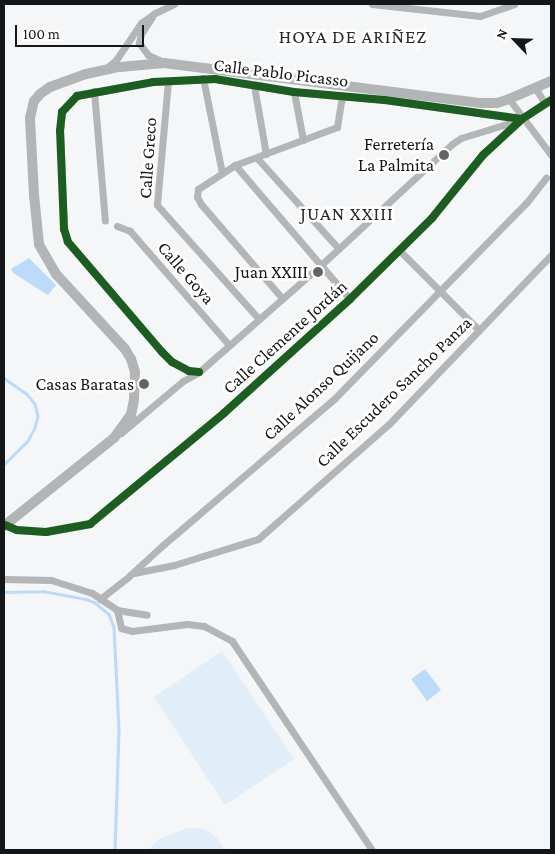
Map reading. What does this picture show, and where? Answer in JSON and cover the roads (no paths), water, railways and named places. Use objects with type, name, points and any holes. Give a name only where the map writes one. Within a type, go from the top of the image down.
[{"type":"main road","points":[[5,526],[114,438],[131,414],[134,399],[135,372],[125,348],[56,274],[39,244],[30,118],[34,101],[50,87],[86,74],[120,67],[164,62],[481,103],[497,103],[510,99],[551,81]]},
{"type":"street","points":[[102,72],[116,60],[141,23],[155,13],[174,4]]},
{"type":"street","points":[[372,4],[480,16],[514,4]]},
{"type":"street","points":[[155,13],[141,34],[139,43],[148,55],[164,62]]},
{"type":"street","points":[[203,78],[222,173]]},
{"type":"street","name":"Calle Pablo Picasso","points":[[199,372],[188,371],[172,362],[68,242],[64,229],[60,131],[62,112],[77,96],[94,91],[168,80],[203,78],[294,92],[428,105],[522,119]]},
{"type":"street","name":"Calle Greco","points":[[168,80],[157,205],[259,318]]},
{"type":"street","points":[[254,86],[266,154]]},
{"type":"street","points":[[536,89],[548,102]]},
{"type":"street","points":[[94,91],[105,221]]},
{"type":"street","points":[[294,92],[303,140]]},
{"type":"street","points":[[282,298],[201,204],[198,197],[198,189],[234,165],[337,127],[342,96]]},
{"type":"street","points":[[510,99],[522,119],[551,155]]},
{"type":"street","name":"Calle Clemente Jordán","points":[[5,526],[17,530],[46,532],[90,524],[224,413],[350,299],[432,218],[483,155],[522,119],[548,102]]},
{"type":"street","points":[[114,438],[183,381],[199,372],[321,265],[452,144],[461,138],[522,119]]},
{"type":"street","points":[[256,158],[339,248]]},
{"type":"street","points":[[234,165],[350,299]]},
{"type":"street","name":"Calle Alonso Quijano","points":[[100,599],[133,573],[163,544],[335,398],[527,202],[546,178]]},
{"type":"street","name":"Calle Goya","points":[[117,226],[130,231],[229,345]]},
{"type":"street","points":[[400,251],[479,330]]},
{"type":"street","name":"Calle Escudero Sancho Panza","points":[[133,573],[174,565],[258,539],[389,424],[551,255]]},
{"type":"street","points":[[4,579],[51,580],[92,593],[117,610],[147,615]]},
{"type":"street","points":[[117,610],[121,628],[138,631],[187,624],[196,625],[204,626],[232,641],[372,850]]},
{"type":"water","points":[[29,258],[56,285],[48,295],[13,273],[11,269]]},
{"type":"water","points":[[425,669],[441,690],[427,701],[411,679]]},
{"type":"waterway","points":[[4,378],[27,394],[35,404],[38,416],[35,428],[28,441],[4,465]]},
{"type":"waterway","points":[[4,592],[43,591],[86,599],[94,602],[109,614],[114,627],[119,731],[115,850]]},
{"type":"place","name":"Ferretería La Palmita","points":[[444,155]]},
{"type":"place","name":"Juan XXIII","points":[[318,272]]},
{"type":"place","name":"Casas Baratas","points":[[144,384]]},
{"type":"district","name":"HOYA DE ARIÑEZ","points":[[353,37]]},
{"type":"district","name":"JUAN XXIII","points":[[347,214]]}]
